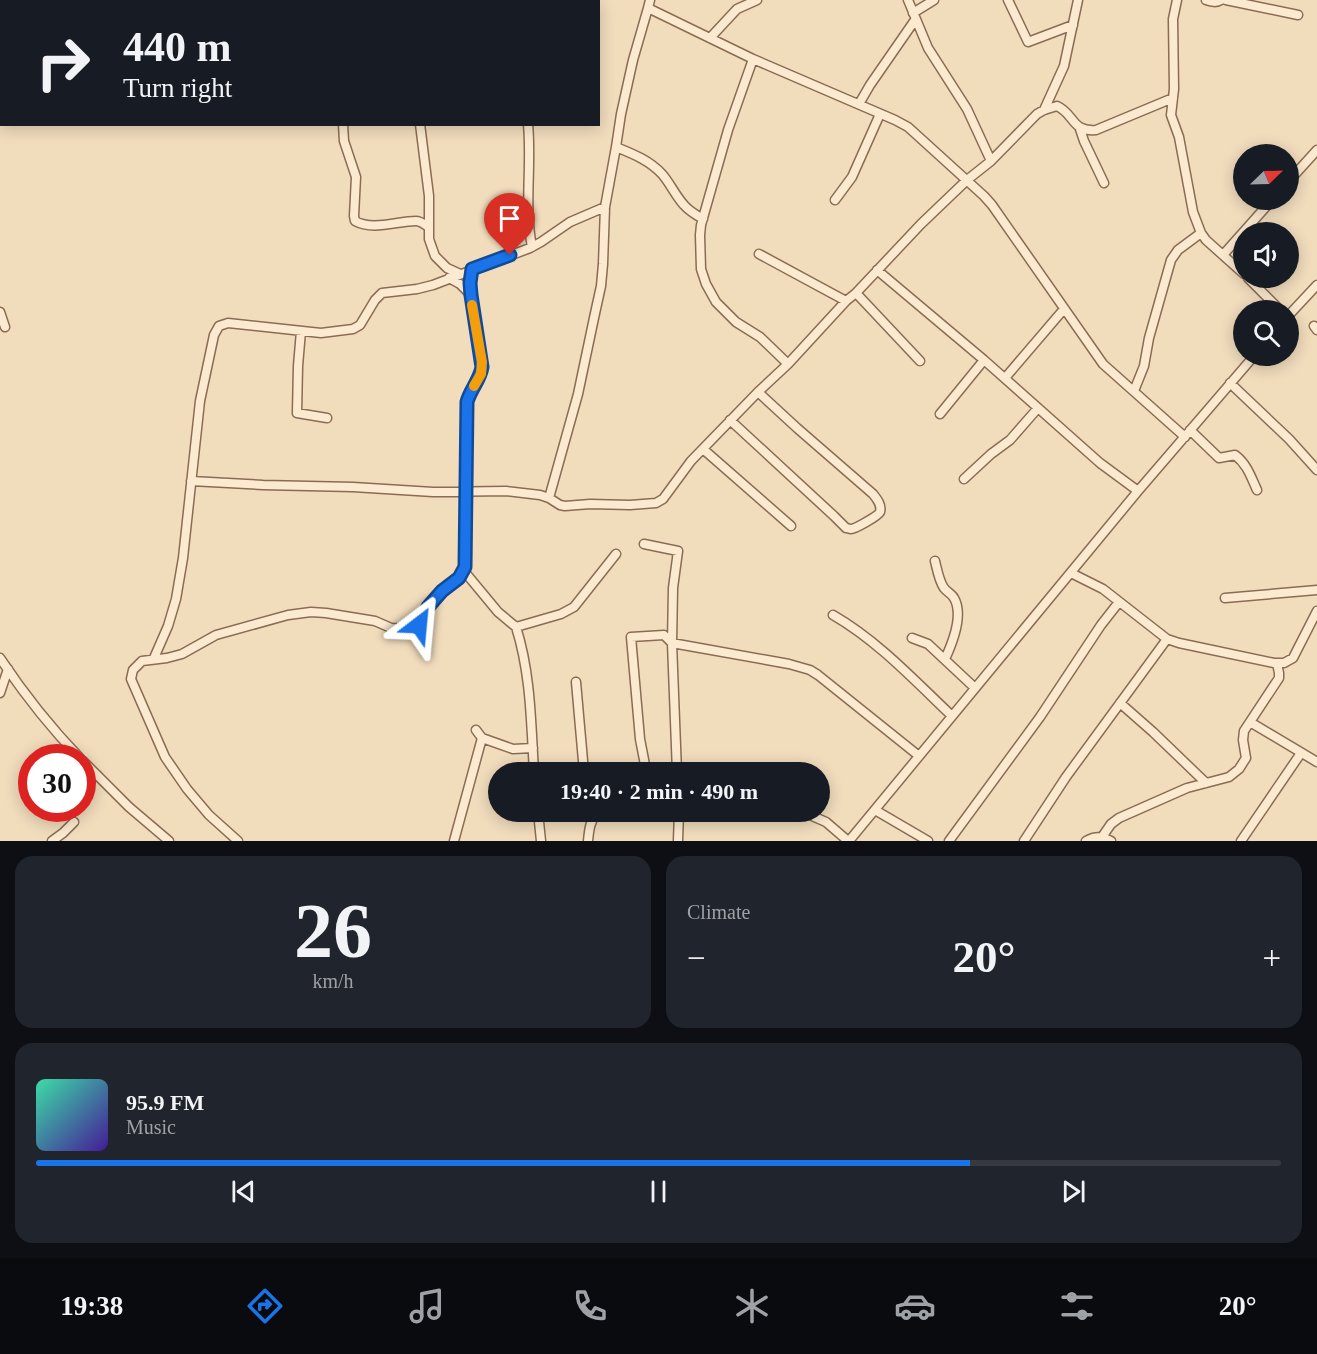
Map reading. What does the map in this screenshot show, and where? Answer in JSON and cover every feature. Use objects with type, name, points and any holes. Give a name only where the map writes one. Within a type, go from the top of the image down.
[{"type":"street","points":[[710,38],[737,9],[757,0]]},
{"type":"street","points":[[908,0],[928,48],[967,109],[991,161]]},
{"type":"street","points":[[859,104],[914,16],[934,0]]},
{"type":"street","points":[[1008,0],[1028,42],[1073,25]]},
{"type":"street","points":[[1044,110],[1064,66],[1078,0]]},
{"type":"street","points":[[1177,0],[1173,13],[1171,115],[1179,137],[1193,212],[1201,233],[1233,264]]},
{"type":"street","points":[[1206,0],[1218,2],[1221,0]]},
{"type":"street","points":[[1226,0],[1298,15]]},
{"type":"street","points":[[549,498],[578,394],[601,286],[605,207],[626,93],[649,4],[710,38],[908,127],[992,205],[1103,364],[1122,382],[1219,458],[1235,455],[1240,459],[1245,464],[1257,490]]},
{"type":"street","points":[[753,58],[728,130],[703,219],[700,235],[701,269],[716,302],[736,322],[760,337],[788,364]]},
{"type":"street","points":[[1080,129],[1090,131],[1102,129],[1173,98]]},
{"type":"street","points":[[191,481],[433,492],[506,490],[532,493],[566,506],[656,503],[663,499],[685,468],[730,420],[788,364],[921,224],[967,180],[991,161],[1037,114],[1057,106],[1061,107],[1080,129],[1104,183]]},
{"type":"street","points":[[835,200],[852,177],[880,114]]},
{"type":"street","points":[[343,126],[344,141],[356,177],[355,221],[374,225],[417,221],[429,227]]},
{"type":"street","points":[[420,126],[429,196],[429,238],[435,256],[447,268],[460,274]]},
{"type":"street","points":[[528,126],[528,226],[532,247]]},
{"type":"street","points":[[616,147],[637,155],[652,165],[684,205],[703,219]]},
{"type":"street","points":[[1299,170],[1317,150]]},
{"type":"street","points":[[154,658],[168,626],[176,599],[183,558],[200,401],[213,341],[217,330],[222,325],[228,323],[321,333],[353,329],[360,326],[375,300],[382,293],[433,285],[532,247],[564,225],[605,207]]},
{"type":"street","points":[[1222,255],[1263,210]]},
{"type":"street","points":[[1134,391],[1142,375],[1149,338],[1171,260],[1178,250],[1201,233]]},
{"type":"street","points":[[759,254],[846,301]]},
{"type":"street","points":[[238,841],[209,815],[187,789],[165,757],[131,679],[134,670],[142,661],[182,654],[216,635],[288,615],[311,612],[342,615],[375,621],[391,628],[414,629],[421,622],[428,607],[438,594],[459,578],[465,567],[467,402],[481,374],[482,367],[471,295],[472,269]]},
{"type":"street","points":[[877,270],[1005,378],[1100,464],[1138,491]]},
{"type":"street","points":[[449,278],[465,288],[471,295]]},
{"type":"street","points":[[1299,304],[1317,285]]},
{"type":"street","points":[[1258,288],[1270,300]]},
{"type":"street","points":[[856,293],[920,361]]},
{"type":"street","points":[[1005,378],[1064,309]]},
{"type":"street","points":[[0,312],[5,327]]},
{"type":"street","points":[[301,331],[297,413],[327,418]]},
{"type":"street","points":[[940,414],[984,360]]},
{"type":"street","points":[[826,822],[849,841],[1138,491],[1245,366]]},
{"type":"street","points":[[1230,383],[1300,450],[1317,470]]},
{"type":"street","points":[[730,420],[846,528],[852,529],[879,514],[879,502],[873,494],[758,392]]},
{"type":"street","points":[[964,479],[1010,440],[1038,408]]},
{"type":"street","points":[[703,449],[791,526]]},
{"type":"street","points":[[644,544],[678,551],[672,643],[676,762]]},
{"type":"street","points":[[516,627],[561,614],[574,607],[616,555]]},
{"type":"street","points":[[935,561],[943,586],[956,603],[956,628],[945,659]]},
{"type":"street","points":[[464,571],[498,612],[516,627],[522,646],[529,690],[534,762]]},
{"type":"street","points":[[1071,573],[1103,589],[1167,639],[1179,644],[1277,663],[1284,663],[1293,658],[1317,610]]},
{"type":"street","points":[[1225,598],[1317,590]]},
{"type":"street","points":[[949,841],[1040,717],[1101,625],[1119,602]]},
{"type":"street","points":[[833,615],[853,627],[887,655],[952,716]]},
{"type":"street","points":[[644,762],[640,740],[631,637],[664,635],[672,643],[789,664],[810,670],[919,756]]},
{"type":"street","points":[[912,638],[928,644],[975,688]]},
{"type":"street","points":[[1024,841],[1066,777],[1167,639]]},
{"type":"street","points":[[0,658],[43,718],[67,744]]},
{"type":"street","points":[[1102,837],[1110,824],[1119,818],[1187,788],[1229,777],[1239,769],[1246,758],[1244,731],[1279,678],[1277,663]]},
{"type":"street","points":[[0,693],[8,669]]},
{"type":"street","points":[[576,682],[583,762]]},
{"type":"street","points":[[1120,703],[1154,732],[1206,783]]},
{"type":"street","points":[[1250,722],[1317,762]]},
{"type":"street","points":[[476,730],[482,738],[513,749],[533,748]]},
{"type":"street","points":[[454,841],[482,738]]},
{"type":"street","points":[[1241,841],[1301,753]]},
{"type":"street","points":[[96,774],[129,807],[169,841]]},
{"type":"street","points":[[875,810],[928,841]]},
{"type":"street","points":[[52,841],[74,822]]},
{"type":"street","points":[[539,822],[541,841]]},
{"type":"street","points":[[588,841],[591,822]]},
{"type":"street","points":[[678,841],[679,822]]},
{"type":"street","points":[[154,841],[159,832]]},
{"type":"street","points":[[1086,841],[1102,837],[1111,841]]},
{"type":"slow traffic","points":[[472,305],[482,362],[481,374],[474,386]]},
{"type":"route","points":[[419,625],[438,594],[459,578],[465,567],[467,402],[481,374],[482,367],[471,295],[472,269],[510,255]]}]
